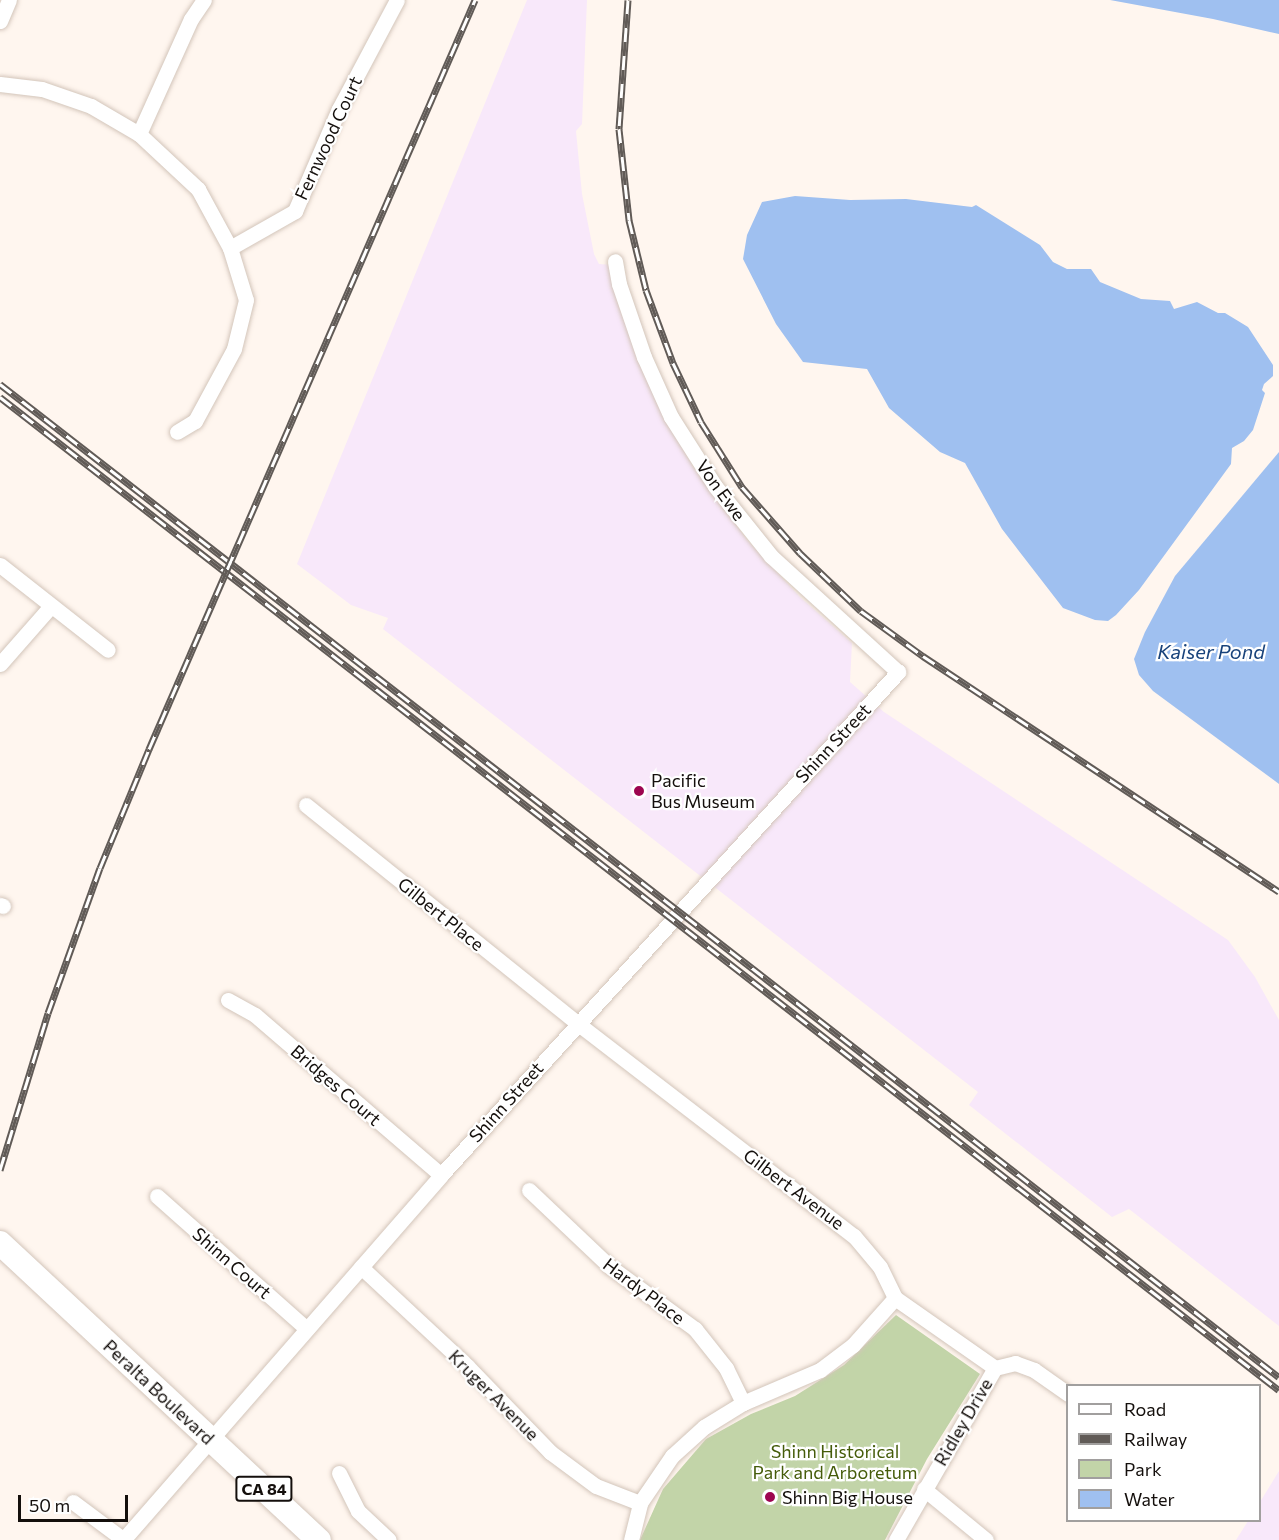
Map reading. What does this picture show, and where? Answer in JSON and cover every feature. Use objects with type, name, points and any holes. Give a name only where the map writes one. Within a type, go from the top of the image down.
[{"type":"main road","name":"Peralta Boulevard","points":[[0,1243],[319,1540]]},
{"type":"street","points":[[0,21],[9,0]]},
{"type":"street","points":[[140,134],[192,19],[204,0]]},
{"type":"street","name":"Fernwood Court","points":[[230,248],[295,211],[339,109],[397,0]]},
{"type":"street","points":[[0,84],[42,89],[91,106],[140,134],[198,189],[230,248],[246,300],[234,349],[195,421],[177,432]]},
{"type":"street","name":"Von Ewe","points":[[615,261],[619,284],[644,357],[671,417],[715,486],[771,556],[898,672]]},
{"type":"street","points":[[0,566],[108,650]]},
{"type":"street","points":[[0,664],[51,606]]},
{"type":"street","name":"Shinn Street","points":[[123,1540],[441,1175],[898,672]]},
{"type":"street","name":"Gilbert Place","points":[[306,805],[577,1023]]},
{"type":"street","name":"Bridges Court","points":[[228,1000],[255,1015],[441,1175]]},
{"type":"street","name":"Gilbert Avenue","points":[[577,1023],[854,1236],[880,1267],[895,1298],[995,1368]]},
{"type":"street","name":"Hardy Place","points":[[529,1190],[609,1266],[695,1329],[726,1368],[744,1404]]},
{"type":"street","name":"Shinn Court","points":[[157,1196],[307,1329]]},
{"type":"street","name":"Kruger Avenue","points":[[362,1267],[467,1366],[550,1452],[596,1486],[640,1503]]},
{"type":"street","points":[[631,1540],[640,1503],[672,1456],[704,1427],[744,1404],[820,1370],[853,1345],[895,1298]]},
{"type":"street","points":[[995,1368],[1015,1363],[1034,1370],[1066,1393]]},
{"type":"street","name":"Ridley Drive","points":[[896,1540],[995,1368]]},
{"type":"street","points":[[339,1473],[358,1511],[389,1540]]},
{"type":"street","points":[[924,1489],[986,1540]]},
{"type":"street","points":[[73,1502],[123,1540]]},
{"type":"shaded area","points":[[527,0],[587,0],[582,124],[576,131],[582,194],[594,254],[599,264],[611,265],[670,426],[693,467],[747,540],[800,597],[852,643],[850,682],[884,712],[1228,940],[1255,977],[1279,1020],[1279,1326],[1129,1209],[1112,1217],[969,1105],[978,1092],[383,629],[388,618],[351,605],[297,564]]},
{"type":"shaded area","points":[[1279,1471],[1279,1540],[1236,1540],[1247,1522],[1261,1522],[1261,1500]]},
{"type":"green space","name":"Shinn Historical Park and Arboretum","points":[[896,1315],[980,1374],[927,1459],[885,1540],[640,1540],[663,1489],[706,1439],[751,1414],[795,1396],[844,1365]]},
{"type":"water","points":[[1110,0],[1279,0],[1279,34],[1213,19]]},
{"type":"water","points":[[795,196],[850,200],[906,199],[972,207],[976,205],[1040,245],[1053,262],[1067,269],[1091,269],[1100,282],[1141,299],[1170,301],[1174,309],[1197,302],[1218,313],[1225,313],[1248,327],[1273,365],[1273,376],[1264,384],[1262,390],[1265,393],[1253,430],[1244,441],[1232,448],[1231,464],[1139,590],[1116,615],[1108,621],[1095,620],[1063,608],[1002,529],[965,463],[940,452],[889,408],[867,369],[803,362],[776,324],[743,259],[747,235],[762,202]]},
{"type":"water","name":"Kaiser Pond","points":[[1279,452],[1279,784],[1153,691],[1139,675],[1134,659],[1145,632],[1175,576]]},
{"type":"railway","points":[[0,1170],[48,1013],[100,868],[149,749],[475,0]]},
{"type":"railway","points":[[628,0],[619,129],[629,220],[646,290],[673,363],[701,422],[742,487],[800,553],[861,611],[923,656],[1279,892]]},
{"type":"railway","points":[[0,384],[1279,1377]]},
{"type":"railway","points":[[0,397],[1279,1390]]},
{"type":"place","name":"Pacific Bus Museum","points":[[639,791]]},
{"type":"place","name":"Shinn Big House","points":[[770,1497]]}]
